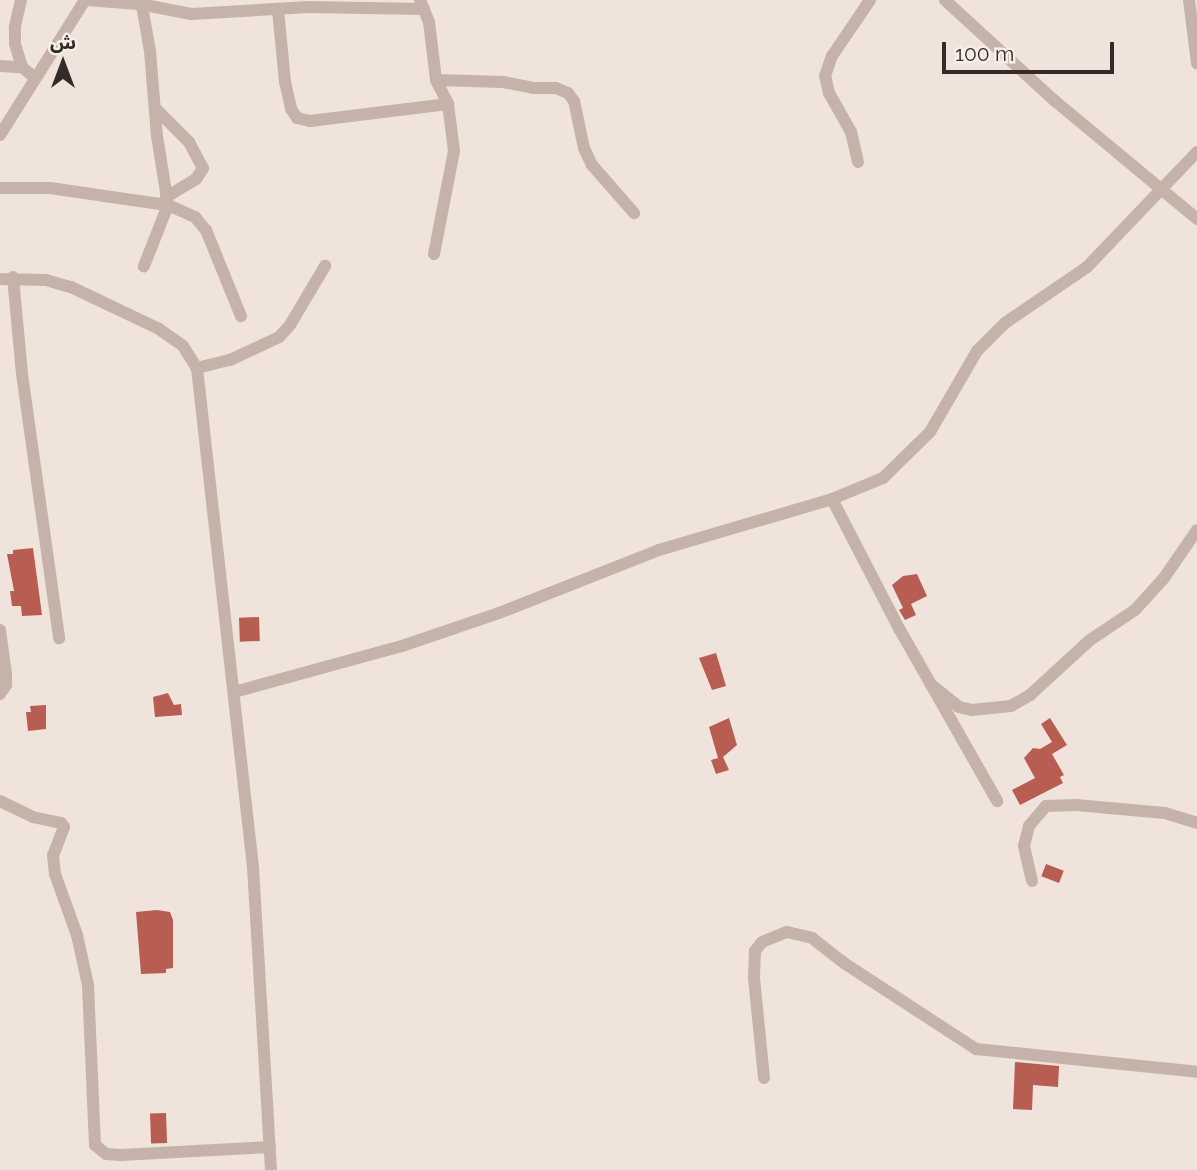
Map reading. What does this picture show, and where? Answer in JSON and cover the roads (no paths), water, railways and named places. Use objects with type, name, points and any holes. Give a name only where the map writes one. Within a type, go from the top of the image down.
[{"type":"street","points":[[21,0],[15,27],[22,67]]},
{"type":"street","points":[[0,135],[34,77],[85,0],[140,2],[191,14],[308,7],[422,5],[432,41],[436,80],[448,104],[454,150],[434,254]]},
{"type":"street","points":[[859,162],[851,132],[829,93],[825,76],[832,56],[870,0]]},
{"type":"street","points":[[945,0],[1055,101],[1197,219]]},
{"type":"street","points":[[1189,0],[1197,63]]},
{"type":"street","points":[[140,2],[150,51],[167,201],[144,266]]},
{"type":"street","points":[[278,10],[285,82],[291,109],[297,118],[310,121],[448,104]]},
{"type":"street","points":[[0,66],[22,67],[34,77]]},
{"type":"street","points":[[436,80],[503,82],[526,87],[556,88],[568,93],[574,101],[584,148],[593,165],[634,213]]},
{"type":"street","points":[[156,109],[189,142],[203,168],[196,179],[167,201]]},
{"type":"street","points":[[234,692],[402,646],[659,550],[832,499],[883,478],[930,432],[977,351],[1006,323],[1087,267],[1197,152]]},
{"type":"street","points":[[0,188],[50,188],[167,201],[202,222],[240,316]]},
{"type":"street","points":[[197,368],[230,360],[279,337],[290,325],[324,266]]},
{"type":"street","points":[[59,638],[6,278],[46,280],[71,287],[159,329],[183,346],[197,368],[253,866],[271,1170]]},
{"type":"street","points":[[832,499],[997,801]]},
{"type":"street","points":[[933,686],[959,707],[972,710],[998,710],[1030,695],[1090,640],[1135,610],[1164,579],[1197,530]]},
{"type":"street","points":[[0,630],[6,674],[6,685],[0,694]]},
{"type":"street","points":[[0,802],[33,817],[61,822],[64,827],[52,855],[55,874],[77,935],[88,985],[96,1145],[106,1154],[121,1155],[270,1147]]},
{"type":"street","points":[[1031,881],[1024,846],[1029,826],[1046,806],[1076,805],[1165,813],[1197,823]]},
{"type":"street","points":[[764,1078],[754,978],[755,951],[762,942],[787,932],[812,938],[844,963],[976,1049],[1197,1072]]}]
